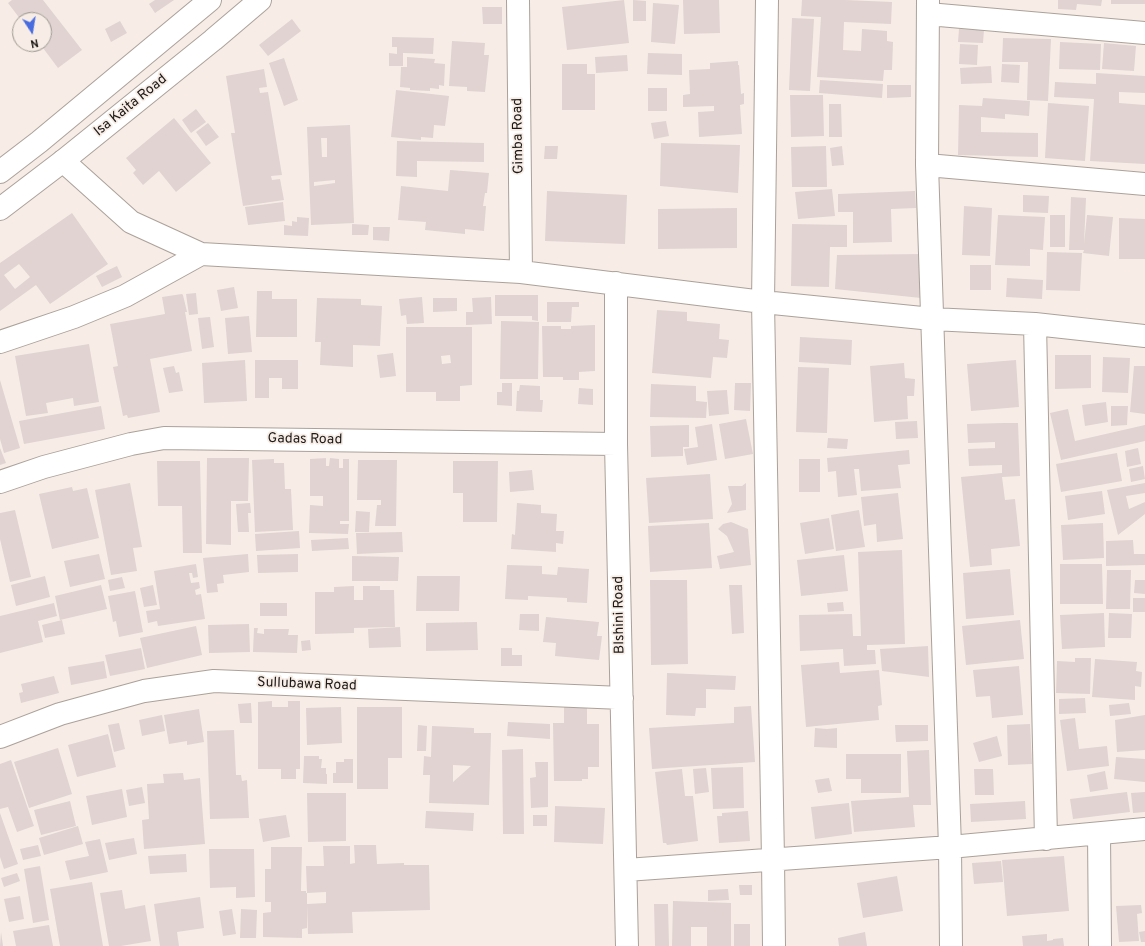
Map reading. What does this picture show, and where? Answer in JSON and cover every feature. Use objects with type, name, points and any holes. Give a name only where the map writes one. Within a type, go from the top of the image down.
[{"type":"street","points":[[0,172],[39,142],[210,0]]},
{"type":"street","name":"Isa Kaita Road","points":[[0,209],[64,160],[213,40],[260,0]]},
{"type":"street","name":"Gimba Road","points":[[518,0],[521,272]]},
{"type":"street","points":[[767,0],[763,302],[774,946]]},
{"type":"street","points":[[951,946],[950,847],[927,165],[928,7],[1145,33]]},
{"type":"street","points":[[191,16],[213,40]]},
{"type":"street","points":[[64,160],[131,222],[201,254],[521,272],[763,302],[932,319],[1035,324],[1145,336]]},
{"type":"street","points":[[927,165],[1145,184]]},
{"type":"street","points":[[0,342],[74,317],[125,296],[201,254]]},
{"type":"street","name":"BIshini Road","points":[[616,283],[616,444],[627,946]]},
{"type":"street","points":[[1035,324],[1046,839]]},
{"type":"street","name":"Gadas Road","points":[[0,482],[44,467],[131,444],[164,438],[616,444]]},
{"type":"street","name":"Sullubawa Road","points":[[0,737],[60,714],[144,691],[214,681],[622,698]]},
{"type":"street","points":[[626,870],[950,847],[1145,830]]},
{"type":"street","points":[[1099,834],[1100,946]]},
{"type":"building","points":[[12,0],[43,0],[82,50],[58,68],[46,52],[52,52],[52,12],[15,12],[8,3]]},
{"type":"building","points":[[155,0],[174,0],[155,13],[149,4]]},
{"type":"building","points":[[624,0],[629,43],[567,50],[562,7]]},
{"type":"building","points":[[633,0],[646,1],[646,21],[633,21]]},
{"type":"building","points":[[683,0],[719,0],[720,33],[684,34]]},
{"type":"building","points":[[802,0],[892,2],[891,24],[844,22],[843,50],[861,51],[862,29],[887,31],[887,41],[893,42],[892,70],[884,70],[883,81],[817,77],[821,17],[801,16]]},
{"type":"building","points":[[1058,0],[1102,0],[1101,6],[1077,4],[1076,10],[1058,9]]},
{"type":"building","points":[[1111,0],[1145,0],[1145,4],[1111,4]]},
{"type":"building","points":[[653,3],[679,5],[675,44],[651,42]]},
{"type":"building","points":[[482,7],[502,7],[502,24],[483,24]]},
{"type":"building","points":[[792,18],[814,19],[810,91],[789,90]]},
{"type":"building","points":[[292,19],[301,31],[268,56],[259,45]]},
{"type":"building","points":[[120,21],[127,33],[111,42],[105,29]]},
{"type":"building","points":[[959,29],[984,30],[983,43],[958,42]]},
{"type":"building","points":[[392,37],[434,38],[433,54],[403,53],[403,66],[389,66],[389,53],[397,54],[397,47],[392,47]]},
{"type":"building","points":[[1003,38],[1051,39],[1048,101],[1027,100],[1028,62],[1002,62]]},
{"type":"building","points":[[452,41],[485,43],[484,55],[489,55],[485,92],[467,91],[467,87],[449,86]]},
{"type":"building","points":[[1060,42],[1101,44],[1100,70],[1059,69]]},
{"type":"building","points":[[1104,43],[1136,46],[1134,71],[1102,69]]},
{"type":"building","points":[[960,44],[978,45],[977,65],[959,64]]},
{"type":"building","points":[[648,53],[682,54],[682,75],[647,74]]},
{"type":"building","points":[[627,55],[628,71],[596,73],[595,57]]},
{"type":"building","points":[[407,57],[435,59],[434,63],[445,64],[444,86],[439,85],[439,89],[430,88],[430,91],[410,90],[410,88],[400,87],[401,67],[407,67]]},
{"type":"building","points":[[284,58],[298,100],[284,106],[269,63]]},
{"type":"building","points":[[738,61],[741,94],[744,93],[744,104],[740,105],[742,134],[699,137],[698,112],[714,111],[714,106],[683,107],[683,95],[690,94],[689,70],[710,69],[710,63]]},
{"type":"building","points":[[562,64],[587,64],[587,74],[595,74],[595,110],[562,110]]},
{"type":"building","points":[[1002,64],[1020,65],[1019,83],[1001,82]]},
{"type":"building","points":[[991,66],[992,83],[961,84],[960,68]]},
{"type":"building","points":[[264,69],[267,87],[259,88],[260,93],[268,92],[282,175],[271,176],[272,180],[280,179],[284,200],[243,206],[231,133],[235,133],[226,76]]},
{"type":"building","points":[[1096,73],[1145,76],[1145,93],[1119,92],[1119,103],[1145,105],[1145,164],[1090,161],[1094,99],[1054,97],[1055,82],[1096,84]]},
{"type":"building","points":[[820,80],[883,84],[882,98],[819,93]]},
{"type":"building","points":[[887,85],[911,85],[911,97],[887,98]]},
{"type":"building","points":[[648,88],[667,88],[667,111],[648,111]]},
{"type":"building","points":[[396,90],[449,96],[445,126],[434,125],[433,138],[421,137],[421,140],[391,137]]},
{"type":"building","points":[[790,95],[823,95],[824,136],[791,137]]},
{"type":"building","points":[[983,98],[1030,101],[1029,116],[1005,114],[1005,119],[981,117],[981,132],[1038,133],[1038,157],[958,155],[959,105],[982,106]]},
{"type":"building","points":[[1048,103],[1089,106],[1085,161],[1045,158]]},
{"type":"building","points":[[829,104],[841,104],[842,137],[829,137]]},
{"type":"building","points":[[196,109],[206,122],[191,133],[182,120]]},
{"type":"building","points":[[174,118],[211,163],[176,192],[159,171],[143,185],[133,173],[136,170],[126,158]]},
{"type":"building","points":[[666,121],[669,136],[654,139],[651,123]]},
{"type":"building","points":[[208,123],[219,137],[206,146],[196,132]]},
{"type":"building","points":[[350,125],[354,223],[311,225],[307,127]],"holes":[[[321,138],[327,138],[327,157],[322,157]],[[335,180],[335,183],[314,186],[314,182]]]},
{"type":"building","points":[[397,141],[484,143],[484,162],[417,161],[417,177],[396,176]]},
{"type":"building","points":[[661,143],[740,145],[738,193],[660,186]]},
{"type":"building","points":[[545,146],[558,146],[557,159],[544,159]]},
{"type":"building","points":[[826,146],[827,187],[792,187],[791,147]]},
{"type":"building","points":[[842,146],[844,165],[832,166],[830,148]]},
{"type":"building","points":[[450,170],[489,173],[487,193],[485,193],[483,206],[486,206],[484,231],[465,229],[465,234],[425,230],[426,222],[398,220],[401,186],[448,191]]},
{"type":"building","points":[[832,189],[835,216],[798,219],[795,192]]},
{"type":"building","points":[[547,191],[627,195],[625,244],[545,241]]},
{"type":"building","points":[[915,191],[916,208],[891,209],[892,242],[853,243],[853,212],[838,212],[838,194]]},
{"type":"building","points":[[1023,195],[1049,196],[1048,213],[1023,212]]},
{"type":"building","points":[[1071,197],[1086,198],[1084,244],[1087,215],[1113,217],[1109,256],[1083,253],[1084,250],[1069,250]]},
{"type":"building","points":[[283,202],[285,221],[248,225],[245,207]]},
{"type":"building","points":[[964,206],[992,208],[990,256],[962,255]]},
{"type":"building","points":[[737,208],[737,248],[658,249],[658,209]]},
{"type":"building","points":[[72,213],[108,264],[50,304],[36,285],[0,311],[0,263]],"holes":[[[19,264],[30,277],[15,289],[4,275]]]},
{"type":"building","points":[[998,215],[1045,217],[1043,250],[1030,249],[1030,266],[995,265]]},
{"type":"building","points":[[1050,215],[1065,215],[1065,247],[1050,247]]},
{"type":"building","points":[[297,217],[309,218],[308,236],[284,235],[284,225],[292,226],[292,221],[297,222]]},
{"type":"building","points":[[1119,218],[1145,219],[1145,259],[1119,259]]},
{"type":"building","points":[[352,224],[369,225],[368,235],[352,235]]},
{"type":"building","points":[[792,224],[847,225],[847,247],[830,247],[829,287],[791,286]]},
{"type":"building","points":[[373,227],[390,227],[389,241],[373,240]]},
{"type":"building","points":[[1047,252],[1082,253],[1080,291],[1046,290]]},
{"type":"building","points":[[923,254],[921,298],[835,289],[837,255]]},
{"type":"building","points":[[970,265],[991,265],[991,290],[970,290]]},
{"type":"building","points":[[117,266],[122,277],[102,287],[96,276]]},
{"type":"building","points":[[1007,278],[1043,280],[1042,299],[1006,297]]},
{"type":"building","points":[[234,287],[238,308],[221,311],[217,290]]},
{"type":"building","points":[[257,291],[272,291],[272,299],[297,299],[297,337],[256,337]]},
{"type":"building","points":[[196,293],[198,314],[189,315],[186,294]]},
{"type":"building","points":[[182,294],[187,312],[185,312],[192,351],[150,359],[160,412],[128,418],[127,415],[123,416],[113,367],[118,366],[110,324],[165,314],[162,297]]},
{"type":"building","points":[[495,295],[538,295],[538,321],[532,320],[532,316],[495,316]]},
{"type":"building","points":[[422,297],[424,323],[407,324],[406,315],[401,316],[399,299]]},
{"type":"building","points":[[491,297],[492,324],[466,325],[466,312],[473,312],[472,298]]},
{"type":"building","points":[[317,298],[361,299],[361,305],[382,306],[380,346],[353,345],[353,367],[320,365],[321,342],[315,342]]},
{"type":"building","points":[[433,298],[457,298],[457,311],[433,312]]},
{"type":"building","points":[[547,302],[579,302],[579,307],[572,307],[571,322],[547,322]]},
{"type":"building","points":[[657,310],[687,312],[687,321],[720,324],[719,339],[729,340],[727,358],[713,357],[711,378],[652,373]]},
{"type":"building","points":[[249,316],[252,352],[228,354],[225,318]]},
{"type":"building","points":[[210,317],[214,347],[202,349],[198,318]]},
{"type":"building","points":[[501,321],[539,322],[538,379],[500,379]]},
{"type":"building","points":[[595,325],[595,371],[579,372],[579,380],[563,380],[563,377],[543,377],[542,326],[561,326],[561,329],[571,329],[571,326]]},
{"type":"building","points":[[406,327],[472,327],[472,385],[460,386],[460,401],[436,401],[436,392],[406,392]],"holes":[[[450,355],[451,363],[442,364],[441,356]]]},
{"type":"building","points":[[800,337],[852,340],[851,365],[799,362]]},
{"type":"building","points":[[89,344],[99,402],[74,406],[73,398],[46,403],[48,413],[26,416],[15,356]]},
{"type":"building","points":[[393,353],[396,376],[380,378],[377,355]]},
{"type":"building","points":[[1055,355],[1091,355],[1091,388],[1055,389]]},
{"type":"building","points":[[1103,357],[1130,358],[1128,393],[1102,392]]},
{"type":"building","points":[[245,360],[247,401],[204,403],[202,363]]},
{"type":"building","points":[[255,360],[298,360],[298,389],[282,389],[282,378],[269,378],[269,398],[255,398]]},
{"type":"building","points":[[1016,360],[1019,407],[971,411],[967,364]]},
{"type":"building","points":[[904,363],[905,378],[915,379],[914,396],[907,396],[908,419],[874,422],[870,366]]},
{"type":"building","points":[[174,366],[176,373],[179,372],[183,391],[169,393],[163,368]]},
{"type":"building","points":[[1134,366],[1145,366],[1145,414],[1130,412]]},
{"type":"building","points":[[798,367],[829,368],[827,433],[796,432]]},
{"type":"building","points":[[0,380],[20,448],[4,453],[0,439]]},
{"type":"building","points":[[502,383],[512,383],[512,406],[497,405],[497,392],[502,392]]},
{"type":"building","points":[[735,383],[751,383],[750,411],[734,410]]},
{"type":"building","points":[[651,384],[696,386],[696,401],[707,402],[706,418],[650,417]]},
{"type":"building","points":[[520,385],[540,386],[540,400],[543,400],[542,412],[516,411],[517,391],[519,391]]},
{"type":"building","points":[[579,388],[593,389],[593,405],[578,404]]},
{"type":"building","points":[[727,390],[729,414],[709,416],[707,391]]},
{"type":"building","points":[[1106,402],[1108,422],[1085,426],[1082,405]]},
{"type":"building","points":[[101,406],[105,429],[24,444],[19,421]]},
{"type":"building","points":[[1111,406],[1128,406],[1127,425],[1111,426]]},
{"type":"building","points":[[1068,409],[1075,441],[1145,425],[1145,441],[1061,460],[1050,413]]},
{"type":"building","points":[[746,419],[753,454],[725,459],[719,424]]},
{"type":"building","points":[[917,421],[918,438],[896,439],[895,422]]},
{"type":"building","points":[[1018,423],[1020,476],[1002,477],[1005,500],[1015,499],[1020,546],[991,549],[992,565],[970,567],[961,477],[1002,473],[1002,465],[969,466],[968,449],[995,448],[995,442],[968,443],[967,424]]},
{"type":"building","points":[[712,424],[717,460],[687,465],[684,449],[698,447],[695,427]]},
{"type":"building","points":[[689,425],[689,447],[683,447],[683,456],[651,457],[650,426]]},
{"type":"building","points":[[828,438],[848,439],[847,449],[827,448]]},
{"type":"building","points":[[0,448],[6,463],[0,465]]},
{"type":"building","points":[[1138,448],[1141,464],[1127,467],[1125,451]]},
{"type":"building","points":[[909,450],[910,464],[898,465],[901,488],[861,491],[859,469],[854,469],[857,495],[838,497],[836,471],[828,472],[827,458]]},
{"type":"building","points":[[1117,453],[1122,481],[1061,492],[1056,464]]},
{"type":"building","points":[[207,458],[249,458],[248,501],[231,501],[231,545],[206,544]]},
{"type":"building","points":[[326,458],[326,466],[329,466],[330,458],[339,459],[339,468],[343,468],[343,459],[349,459],[349,521],[340,521],[340,524],[349,524],[348,534],[309,533],[310,505],[323,506],[323,496],[310,496],[310,459]]},
{"type":"building","points":[[274,459],[274,463],[284,463],[285,489],[291,489],[293,530],[255,532],[252,460]]},
{"type":"building","points":[[799,459],[820,459],[820,492],[799,492]]},
{"type":"building","points":[[358,460],[397,460],[396,526],[375,526],[377,505],[381,505],[381,500],[357,500]]},
{"type":"building","points":[[157,461],[200,461],[202,553],[183,553],[182,506],[158,506]]},
{"type":"building","points":[[453,461],[498,461],[497,522],[463,522],[463,493],[453,493]]},
{"type":"building","points":[[1143,466],[1145,479],[1131,482],[1129,469]]},
{"type":"building","points":[[532,470],[534,490],[510,492],[509,472]]},
{"type":"building","points":[[710,474],[713,519],[649,523],[646,478]]},
{"type":"building","points":[[130,483],[142,547],[133,548],[137,571],[111,575],[95,490]]},
{"type":"building","points":[[746,483],[746,510],[727,513],[732,504],[728,486],[742,486]]},
{"type":"building","points":[[1145,483],[1145,493],[1126,496],[1129,509],[1145,502],[1145,514],[1118,535],[1107,490]]},
{"type":"building","points":[[72,487],[73,491],[87,488],[99,538],[52,549],[39,494]]},
{"type":"building","points":[[1102,491],[1105,514],[1068,520],[1065,496]]},
{"type":"building","points":[[898,493],[903,539],[877,542],[876,524],[864,526],[861,497]]},
{"type":"building","points":[[250,503],[251,513],[248,513],[249,532],[238,532],[236,504]]},
{"type":"building","points":[[517,503],[541,505],[541,513],[557,514],[556,531],[564,531],[563,544],[556,543],[556,552],[511,549],[512,534],[515,535]]},
{"type":"building","points":[[15,510],[31,577],[10,582],[0,539],[0,513]]},
{"type":"building","points":[[859,510],[865,547],[836,551],[831,515]]},
{"type":"building","points":[[356,511],[370,512],[369,532],[355,532]]},
{"type":"building","points":[[829,518],[834,549],[805,554],[800,523]]},
{"type":"building","points":[[731,522],[748,529],[751,565],[720,569],[717,556],[734,552],[727,536],[718,529],[723,524]]},
{"type":"building","points":[[709,523],[712,568],[650,572],[648,526]]},
{"type":"building","points":[[1103,523],[1104,558],[1063,560],[1061,525]]},
{"type":"building","points":[[299,531],[300,548],[256,551],[255,534]]},
{"type":"building","points":[[402,532],[403,552],[357,554],[356,533]]},
{"type":"building","points":[[348,538],[349,549],[312,551],[311,540]]},
{"type":"building","points":[[1133,540],[1134,554],[1145,554],[1145,565],[1106,566],[1106,541]]},
{"type":"building","points":[[902,550],[905,644],[867,645],[867,650],[875,650],[876,664],[844,666],[843,649],[800,651],[799,615],[852,614],[853,636],[861,636],[858,552]]},
{"type":"building","points":[[99,554],[105,579],[70,587],[64,561]]},
{"type":"building","points":[[248,554],[249,572],[223,575],[224,583],[217,584],[218,592],[207,593],[203,558]]},
{"type":"building","points":[[298,554],[298,572],[258,573],[257,555]]},
{"type":"building","points":[[844,555],[848,591],[801,596],[797,560]]},
{"type":"building","points":[[352,556],[399,557],[398,581],[352,581]]},
{"type":"building","points":[[196,564],[198,577],[193,578],[192,573],[189,573],[191,583],[199,582],[200,588],[195,590],[196,595],[201,594],[205,619],[158,626],[157,621],[148,623],[146,611],[160,609],[154,571]]},
{"type":"building","points":[[1060,564],[1102,564],[1103,604],[1060,604]]},
{"type":"building","points":[[507,565],[542,566],[542,574],[557,575],[558,567],[589,569],[587,603],[567,602],[567,598],[528,596],[528,600],[505,599]]},
{"type":"building","points":[[1010,569],[1014,615],[966,619],[963,573]]},
{"type":"building","points":[[1107,570],[1131,570],[1130,609],[1106,609]]},
{"type":"building","points":[[45,576],[50,597],[16,606],[11,585]]},
{"type":"building","points":[[417,576],[460,576],[459,611],[416,611]]},
{"type":"building","points":[[122,577],[125,588],[110,591],[108,580]]},
{"type":"building","points":[[650,580],[687,580],[688,664],[651,665]]},
{"type":"building","points":[[1135,580],[1145,580],[1145,594],[1134,593]]},
{"type":"building","points":[[101,585],[107,609],[60,620],[55,596]]},
{"type":"building","points":[[153,585],[157,605],[144,607],[140,588]]},
{"type":"building","points":[[729,585],[742,585],[744,633],[732,634]]},
{"type":"building","points":[[354,586],[354,600],[363,600],[363,586],[380,586],[380,590],[394,590],[395,627],[354,628],[354,633],[315,634],[315,592],[334,592],[334,587]]},
{"type":"building","points":[[135,591],[143,632],[119,637],[116,621],[113,622],[108,596]]},
{"type":"building","points":[[1133,598],[1145,598],[1145,612],[1133,612]]},
{"type":"building","points":[[843,602],[844,611],[828,612],[827,603]]},
{"type":"building","points":[[54,603],[57,616],[38,621],[43,642],[0,653],[0,616]]},
{"type":"building","points":[[260,603],[287,603],[287,616],[260,616]]},
{"type":"building","points":[[1104,613],[1105,647],[1062,649],[1060,615]]},
{"type":"building","points":[[1109,613],[1132,614],[1131,638],[1108,638]]},
{"type":"building","points":[[520,614],[539,614],[539,631],[519,630]]},
{"type":"building","points":[[546,617],[599,622],[597,636],[602,636],[599,660],[555,656],[556,643],[543,642]]},
{"type":"building","points":[[62,620],[65,634],[45,638],[42,625]]},
{"type":"building","points":[[1020,620],[1024,659],[966,665],[962,626]]},
{"type":"building","points":[[477,622],[478,650],[426,651],[426,623]]},
{"type":"building","points":[[249,624],[250,652],[209,653],[208,625]]},
{"type":"building","points":[[196,626],[202,655],[147,668],[140,638]]},
{"type":"building","points":[[400,627],[401,647],[369,648],[368,629]]},
{"type":"building","points":[[254,628],[258,628],[257,633],[264,634],[264,629],[289,629],[288,635],[298,635],[297,653],[253,652]]},
{"type":"building","points":[[310,640],[311,650],[302,651],[301,641]]},
{"type":"building","points":[[928,646],[929,677],[882,671],[880,649]]},
{"type":"building","points":[[141,648],[145,669],[110,676],[105,655]]},
{"type":"building","points":[[501,648],[512,648],[512,655],[522,655],[522,666],[501,666]]},
{"type":"building","points":[[1075,658],[1091,658],[1090,694],[1056,693],[1057,661],[1075,662]]},
{"type":"building","points":[[1095,659],[1137,662],[1136,671],[1142,672],[1141,687],[1135,686],[1135,700],[1092,697]]},
{"type":"building","points":[[104,661],[107,678],[71,685],[68,667]]},
{"type":"building","points":[[839,662],[840,673],[879,670],[882,705],[878,706],[879,720],[806,727],[801,665]]},
{"type":"building","points":[[1019,666],[1023,715],[992,718],[990,696],[976,697],[973,670]]},
{"type":"building","points":[[667,673],[736,676],[735,690],[706,689],[706,708],[696,708],[695,716],[666,715]]},
{"type":"building","points":[[54,676],[59,693],[21,703],[19,693],[23,692],[21,684]]},
{"type":"building","points":[[1085,698],[1086,713],[1059,714],[1059,699]]},
{"type":"building","points":[[272,701],[272,707],[288,707],[288,701],[300,701],[300,769],[296,769],[296,779],[281,779],[281,769],[258,769],[258,702]]},
{"type":"building","points":[[251,703],[252,723],[240,723],[238,704]]},
{"type":"building","points":[[1129,703],[1131,714],[1110,716],[1109,705]]},
{"type":"building","points":[[564,706],[587,706],[587,724],[599,724],[599,767],[588,767],[588,779],[582,779],[582,781],[554,781],[553,723],[564,723]]},
{"type":"building","points":[[751,706],[755,762],[652,769],[649,728],[734,723],[734,707]]},
{"type":"building","points":[[341,707],[342,743],[307,745],[306,708]]},
{"type":"building","points":[[357,707],[402,707],[402,758],[388,758],[388,789],[357,789]]},
{"type":"building","points":[[199,709],[204,742],[187,745],[187,741],[169,744],[164,715]]},
{"type":"building","points":[[162,715],[165,731],[142,736],[139,720]]},
{"type":"building","points":[[1145,715],[1145,750],[1117,752],[1115,720]]},
{"type":"building","points":[[1075,718],[1079,749],[1107,746],[1109,766],[1067,771],[1060,720]]},
{"type":"building","points":[[508,722],[550,724],[550,739],[507,736]]},
{"type":"building","points":[[119,723],[125,749],[114,752],[108,725]]},
{"type":"building","points":[[1030,724],[1032,764],[1008,765],[1007,725]]},
{"type":"building","points":[[418,725],[427,726],[426,751],[417,751]]},
{"type":"building","points":[[895,725],[928,725],[928,741],[896,742]]},
{"type":"building","points":[[432,726],[474,728],[474,733],[491,733],[489,805],[429,803],[430,775],[423,775],[424,756],[431,757]],"holes":[[[453,765],[471,766],[453,782]]]},
{"type":"building","points":[[815,728],[837,728],[837,748],[814,747]]},
{"type":"building","points":[[234,730],[236,775],[241,775],[242,781],[247,780],[249,818],[210,819],[207,731]]},
{"type":"building","points":[[108,734],[116,767],[77,777],[68,745]]},
{"type":"building","points":[[997,736],[1002,756],[979,762],[973,743]]},
{"type":"building","points":[[58,748],[72,794],[29,808],[14,762]]},
{"type":"building","points":[[523,749],[524,834],[503,834],[502,750]]},
{"type":"building","points":[[929,750],[931,805],[913,805],[915,827],[854,832],[851,801],[909,797],[907,751]]},
{"type":"building","points":[[846,754],[901,754],[901,793],[861,793],[861,779],[846,779]]},
{"type":"building","points":[[304,756],[319,756],[319,759],[322,759],[321,768],[326,768],[327,784],[303,783]]},
{"type":"building","points":[[1116,757],[1145,759],[1145,782],[1114,779]]},
{"type":"building","points":[[344,759],[353,759],[353,783],[333,783],[333,773],[336,773],[336,762],[344,762]]},
{"type":"building","points":[[11,760],[34,826],[17,832],[8,807],[0,809],[0,764]]},
{"type":"building","points":[[535,762],[548,762],[548,807],[531,808],[530,778],[536,777]]},
{"type":"building","points":[[743,767],[744,808],[713,809],[711,768]]},
{"type":"building","points":[[706,768],[709,792],[695,794],[693,769]]},
{"type":"building","points":[[682,769],[685,796],[693,796],[698,841],[667,845],[666,843],[663,843],[655,772]]},
{"type":"building","points":[[974,769],[993,769],[994,795],[975,795]]},
{"type":"building","points":[[1105,771],[1108,789],[1090,792],[1087,775]]},
{"type":"building","points":[[183,773],[184,780],[200,778],[205,844],[144,849],[142,820],[149,819],[147,784],[164,783],[163,774]]},
{"type":"building","points":[[829,778],[832,791],[818,793],[815,780]]},
{"type":"building","points":[[142,787],[145,803],[129,806],[126,790]]},
{"type":"building","points":[[122,789],[127,817],[92,825],[86,796]]},
{"type":"building","points":[[1127,792],[1130,812],[1073,819],[1070,799]]},
{"type":"building","points":[[1145,792],[1145,812],[1133,813],[1131,793]]},
{"type":"building","points":[[307,793],[346,793],[346,841],[308,842]]},
{"type":"building","points":[[70,801],[76,826],[41,835],[34,810]]},
{"type":"building","points":[[1025,801],[1026,819],[971,822],[970,804]]},
{"type":"building","points":[[849,803],[852,834],[815,839],[811,807]]},
{"type":"building","points":[[555,806],[605,808],[603,844],[554,842]]},
{"type":"building","points":[[426,811],[474,813],[473,831],[425,828]]},
{"type":"building","points":[[748,811],[750,841],[719,843],[717,816],[722,816],[722,813]]},
{"type":"building","points":[[0,813],[18,864],[4,869],[0,857]]},
{"type":"building","points":[[286,815],[290,837],[263,842],[259,819]]},
{"type":"building","points":[[533,815],[547,815],[547,826],[533,826]]},
{"type":"building","points":[[78,826],[83,844],[44,855],[39,838]]},
{"type":"building","points":[[134,838],[137,854],[109,860],[105,843]]},
{"type":"building","points":[[100,839],[108,872],[70,880],[65,861],[89,856],[85,842]]},
{"type":"building","points":[[38,845],[41,856],[23,860],[20,849]]},
{"type":"building","points":[[354,845],[376,845],[377,864],[404,863],[404,865],[429,865],[430,910],[352,912],[353,933],[308,934],[307,904],[326,903],[326,892],[307,893],[306,866],[324,866],[323,846],[350,846],[350,864],[355,863]]},
{"type":"building","points":[[271,847],[302,847],[301,891],[306,891],[307,893],[307,928],[302,929],[302,938],[263,937],[263,913],[271,912],[271,902],[265,902],[265,869],[271,869]]},
{"type":"building","points":[[209,849],[254,849],[255,897],[236,898],[236,887],[210,888]]},
{"type":"building","points":[[186,854],[187,872],[150,874],[148,856]]},
{"type":"building","points":[[1064,856],[1069,911],[1007,916],[1002,860]]},
{"type":"building","points":[[1001,861],[1003,882],[974,884],[972,863]]},
{"type":"building","points":[[40,866],[49,920],[33,923],[24,869]]},
{"type":"building","points":[[17,873],[20,881],[4,887],[1,878]]},
{"type":"building","points":[[897,876],[903,911],[863,918],[857,883]]},
{"type":"building","points":[[92,882],[103,946],[60,946],[50,889]]},
{"type":"building","points":[[739,885],[752,885],[752,895],[740,895]]},
{"type":"building","points":[[728,889],[729,900],[708,901],[708,890]]},
{"type":"building","points":[[122,890],[125,909],[145,905],[151,941],[121,946],[109,946],[100,893]]},
{"type":"building","points":[[20,896],[24,919],[9,922],[4,899]]},
{"type":"building","points":[[200,897],[204,928],[177,932],[179,946],[160,946],[154,904]]},
{"type":"building","points":[[673,901],[731,903],[731,946],[707,946],[707,927],[691,927],[691,946],[672,946]]},
{"type":"building","points":[[654,904],[668,904],[669,946],[655,946]]},
{"type":"building","points":[[1141,905],[1142,913],[1137,914],[1139,941],[1119,942],[1116,906]]},
{"type":"building","points":[[232,909],[236,934],[223,936],[219,911]]},
{"type":"building","points":[[241,909],[257,910],[256,938],[240,938]]},
{"type":"building","points":[[734,924],[750,924],[750,946],[734,946]]},
{"type":"building","points":[[49,925],[53,946],[16,946],[13,931]]},
{"type":"building","points":[[1145,931],[1145,942],[1141,942],[1139,932]]},
{"type":"building","points":[[1,932],[3,946],[0,946]]},
{"type":"building","points":[[865,932],[867,946],[839,946],[838,938]]},
{"type":"building","points":[[1047,934],[1047,941],[1063,938],[1064,946],[1023,946],[1022,936]]}]
